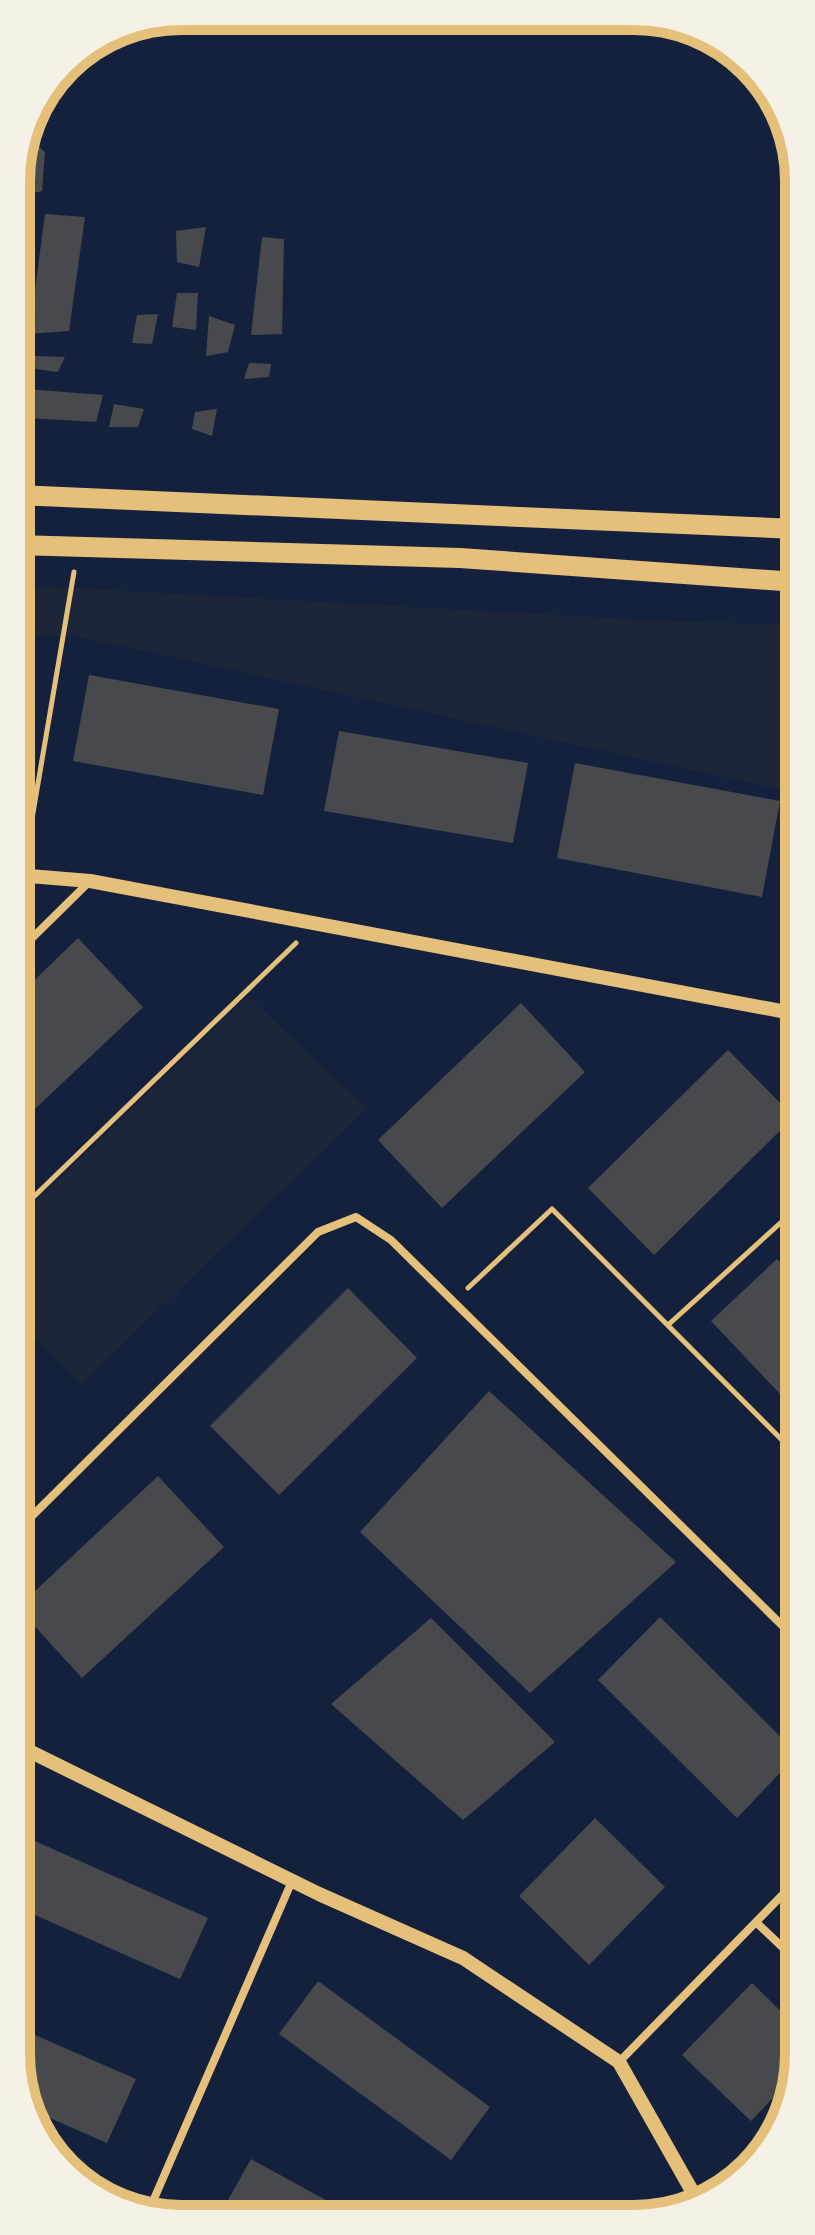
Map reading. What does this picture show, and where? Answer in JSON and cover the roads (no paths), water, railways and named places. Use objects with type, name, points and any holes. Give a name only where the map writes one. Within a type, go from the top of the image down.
[{"type":"main road","points":[[30,496],[785,529]]},
{"type":"main road","points":[[30,545],[460,558],[785,581]]},
{"type":"street","points":[[30,876],[90,881],[785,1012]]},
{"type":"street","points":[[30,940],[90,881]]},
{"type":"street","points":[[30,1518],[318,1232],[356,1217],[391,1240],[785,1628]]},
{"type":"street","points":[[30,1751],[292,1881],[463,1958],[619,2062],[693,2193]]},
{"type":"street","points":[[153,2202],[292,1881]]},
{"type":"street","points":[[619,2062],[785,1892]]},
{"type":"street","points":[[756,1922],[785,1950]]}]
